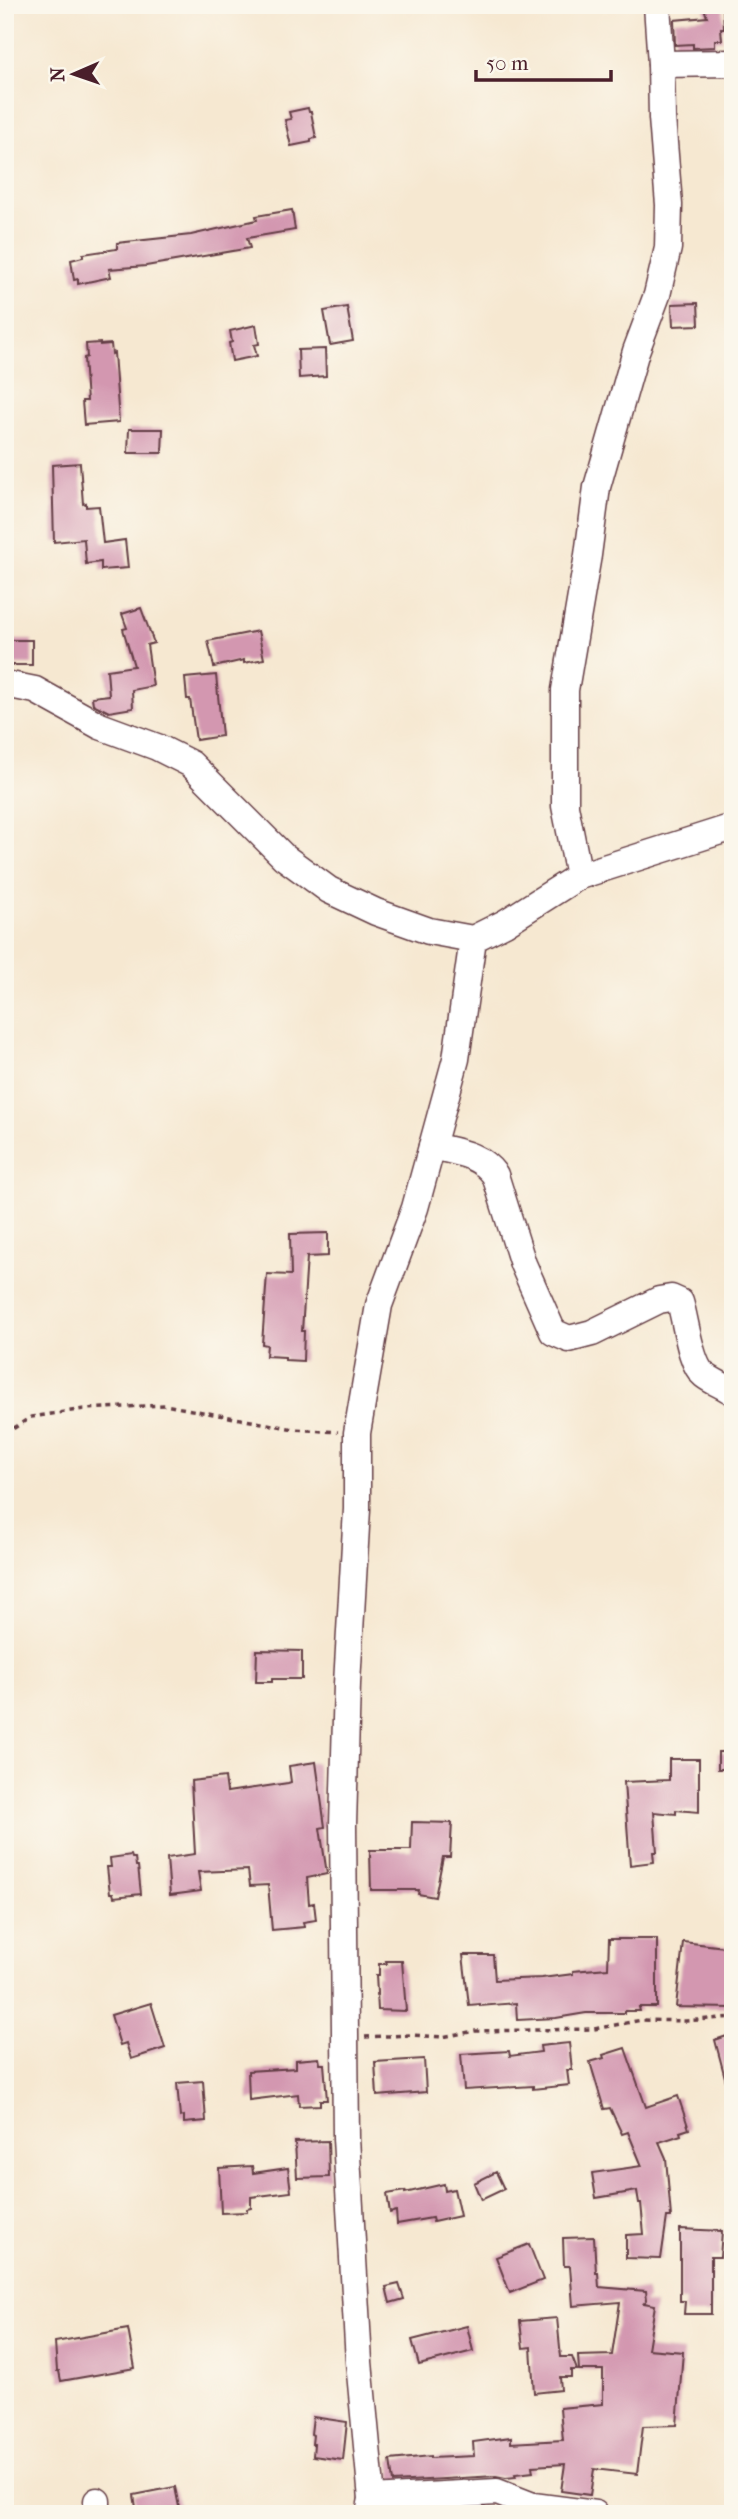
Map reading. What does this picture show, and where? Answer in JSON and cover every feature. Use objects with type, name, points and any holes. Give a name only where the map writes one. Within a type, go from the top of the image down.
[{"type":"street","points":[[579,876],[565,806],[565,690],[597,487],[632,364],[657,295],[668,248],[669,205],[657,5]]},
{"type":"street","points":[[661,64],[733,63]]},
{"type":"street","points":[[5,684],[35,690],[100,726],[157,747],[191,764],[284,857],[329,890],[376,912],[429,931],[473,939],[505,923],[579,876],[733,827]]},
{"type":"street","points":[[473,939],[456,1059],[415,1208],[379,1305],[357,1433],[357,1509],[347,1684],[343,1825],[346,2138],[370,2506],[497,2492],[532,2510],[595,2514]]},
{"type":"street","points":[[432,1146],[470,1155],[486,1163],[495,1175],[523,1264],[553,1332],[569,1339],[592,1333],[659,1300],[671,1298],[680,1303],[694,1360],[704,1375],[733,1392]]},
{"type":"path","points":[[5,1434],[31,1417],[84,1409],[165,1405],[294,1429],[357,1433]]},
{"type":"path","points":[[346,2038],[410,2035],[442,2037],[475,2031],[594,2029],[642,2020],[686,2021],[733,2017]]},
{"type":"building","points":[[703,5],[723,5],[722,40],[715,40],[715,47],[675,45],[674,20],[707,17]]},
{"type":"building","points":[[308,108],[316,138],[311,139],[311,142],[291,146],[285,120],[291,119],[289,112]]},
{"type":"building","points":[[292,210],[295,230],[247,238],[250,248],[146,266],[109,269],[111,277],[78,284],[78,279],[74,280],[71,260],[83,257],[83,254],[117,249],[117,243],[191,235],[257,220],[256,216]]},
{"type":"building","points":[[698,303],[699,325],[673,326],[672,304]]},
{"type":"building","points":[[347,307],[353,341],[330,345],[324,311]]},
{"type":"building","points":[[256,325],[259,344],[254,345],[257,356],[232,361],[230,331]]},
{"type":"building","points":[[86,344],[111,344],[112,354],[114,353],[119,422],[84,425],[82,401],[87,401],[84,358],[87,357]]},
{"type":"building","points":[[325,349],[326,376],[299,378],[298,350]]},
{"type":"building","points":[[129,429],[163,429],[162,453],[128,453]]},
{"type":"building","points":[[80,463],[83,504],[86,503],[86,507],[99,506],[103,543],[125,540],[128,568],[101,570],[101,562],[86,564],[84,539],[54,542],[52,465]]},
{"type":"building","points":[[141,608],[154,643],[147,645],[153,686],[132,690],[133,708],[109,712],[93,704],[92,697],[109,695],[107,670],[134,666],[123,629],[127,628],[122,614]]},
{"type":"building","points":[[258,631],[264,659],[244,663],[244,660],[214,667],[208,641]]},
{"type":"building","points":[[5,640],[32,640],[32,665],[5,665]]},
{"type":"building","points":[[216,675],[222,736],[196,740],[185,678]]},
{"type":"building","points":[[328,1233],[328,1256],[307,1257],[302,1331],[303,1361],[266,1356],[267,1345],[262,1344],[267,1274],[291,1275],[290,1234]]},
{"type":"building","points":[[257,1650],[302,1651],[302,1679],[256,1682]]},
{"type":"building","points":[[718,1752],[733,1752],[733,1769],[718,1769]]},
{"type":"building","points":[[669,1759],[699,1759],[699,1812],[654,1812],[657,1852],[653,1852],[654,1862],[630,1865],[624,1782],[669,1780]]},
{"type":"building","points":[[316,1762],[325,1827],[320,1828],[327,1874],[307,1878],[309,1904],[314,1903],[316,1920],[303,1922],[304,1927],[272,1930],[268,1885],[250,1886],[248,1870],[198,1872],[201,1891],[170,1895],[167,1858],[195,1854],[191,1781],[225,1777],[227,1792],[288,1783],[291,1782],[289,1766]]},
{"type":"building","points":[[412,1822],[452,1823],[450,1857],[443,1857],[435,1897],[418,1894],[419,1890],[371,1890],[370,1850],[411,1850]]},
{"type":"building","points":[[131,1855],[138,1866],[141,1894],[114,1897],[113,1893],[110,1893],[107,1867],[111,1867],[110,1858]]},
{"type":"building","points":[[609,1939],[657,1939],[657,2007],[639,2007],[640,2011],[624,2013],[586,2013],[517,2020],[516,2003],[469,2005],[463,1955],[493,1955],[495,1980],[542,1978],[573,1974],[573,1971],[608,1968]]},
{"type":"building","points":[[683,1942],[733,1948],[733,2008],[676,2007]]},
{"type":"building","points":[[386,1961],[402,1961],[406,2011],[378,2010],[376,1975],[379,1975],[379,1964],[387,1964]]},
{"type":"building","points":[[151,2003],[165,2048],[131,2059],[126,2043],[120,2045],[111,2015]]},
{"type":"building","points":[[733,2034],[733,2089],[728,2089],[715,2040]]},
{"type":"building","points":[[569,2043],[572,2070],[567,2070],[569,2085],[533,2089],[533,2086],[464,2090],[461,2054],[509,2051],[510,2056],[541,2052],[540,2046]]},
{"type":"building","points":[[625,2048],[646,2107],[678,2096],[689,2129],[680,2132],[681,2135],[659,2142],[666,2158],[671,2217],[667,2217],[661,2259],[626,2258],[626,2235],[644,2234],[637,2191],[596,2198],[592,2173],[642,2166],[628,2132],[622,2134],[610,2108],[604,2109],[590,2062]]},
{"type":"building","points":[[319,2058],[320,2064],[324,2064],[327,2100],[320,2100],[320,2105],[299,2106],[298,2094],[249,2100],[248,2071],[296,2068],[296,2060]]},
{"type":"building","points":[[424,2059],[426,2092],[377,2096],[375,2062]]},
{"type":"building","points":[[203,2081],[206,2121],[184,2123],[184,2116],[180,2117],[177,2083]]},
{"type":"building","points":[[328,2141],[329,2177],[297,2178],[295,2142]]},
{"type":"building","points":[[252,2166],[253,2173],[288,2168],[291,2192],[251,2197],[251,2208],[247,2209],[247,2212],[221,2213],[219,2168]]},
{"type":"building","points":[[496,2172],[504,2189],[481,2200],[474,2183]]},
{"type":"building","points":[[444,2184],[445,2191],[454,2189],[460,2216],[433,2222],[432,2218],[397,2224],[396,2211],[390,2213],[387,2194],[405,2193]]},
{"type":"building","points":[[680,2229],[722,2231],[720,2257],[711,2257],[711,2314],[684,2314],[685,2301],[680,2301]]},
{"type":"building","points":[[594,2237],[599,2287],[646,2291],[647,2300],[644,2303],[655,2305],[648,2349],[683,2352],[677,2425],[643,2426],[637,2474],[594,2469],[590,2495],[561,2491],[565,2464],[532,2466],[533,2472],[515,2474],[516,2477],[393,2482],[390,2460],[474,2456],[473,2442],[511,2437],[511,2443],[563,2440],[560,2408],[603,2404],[603,2370],[579,2370],[578,2356],[612,2355],[620,2302],[573,2306],[570,2266],[564,2266],[563,2238]]},
{"type":"building","points":[[529,2244],[543,2280],[510,2293],[496,2257]]},
{"type":"building","points":[[399,2284],[404,2299],[390,2303],[386,2287]]},
{"type":"building","points":[[557,2318],[561,2357],[572,2357],[577,2370],[571,2370],[571,2377],[560,2377],[561,2390],[534,2393],[531,2347],[523,2348],[520,2321]]},
{"type":"building","points":[[467,2326],[473,2351],[419,2365],[412,2340]]},
{"type":"building","points":[[128,2329],[135,2368],[61,2381],[57,2371],[55,2342]]},
{"type":"building","points":[[313,2417],[347,2422],[343,2460],[313,2456]]},
{"type":"building","points":[[175,2487],[180,2512],[137,2514],[134,2495]]}]
